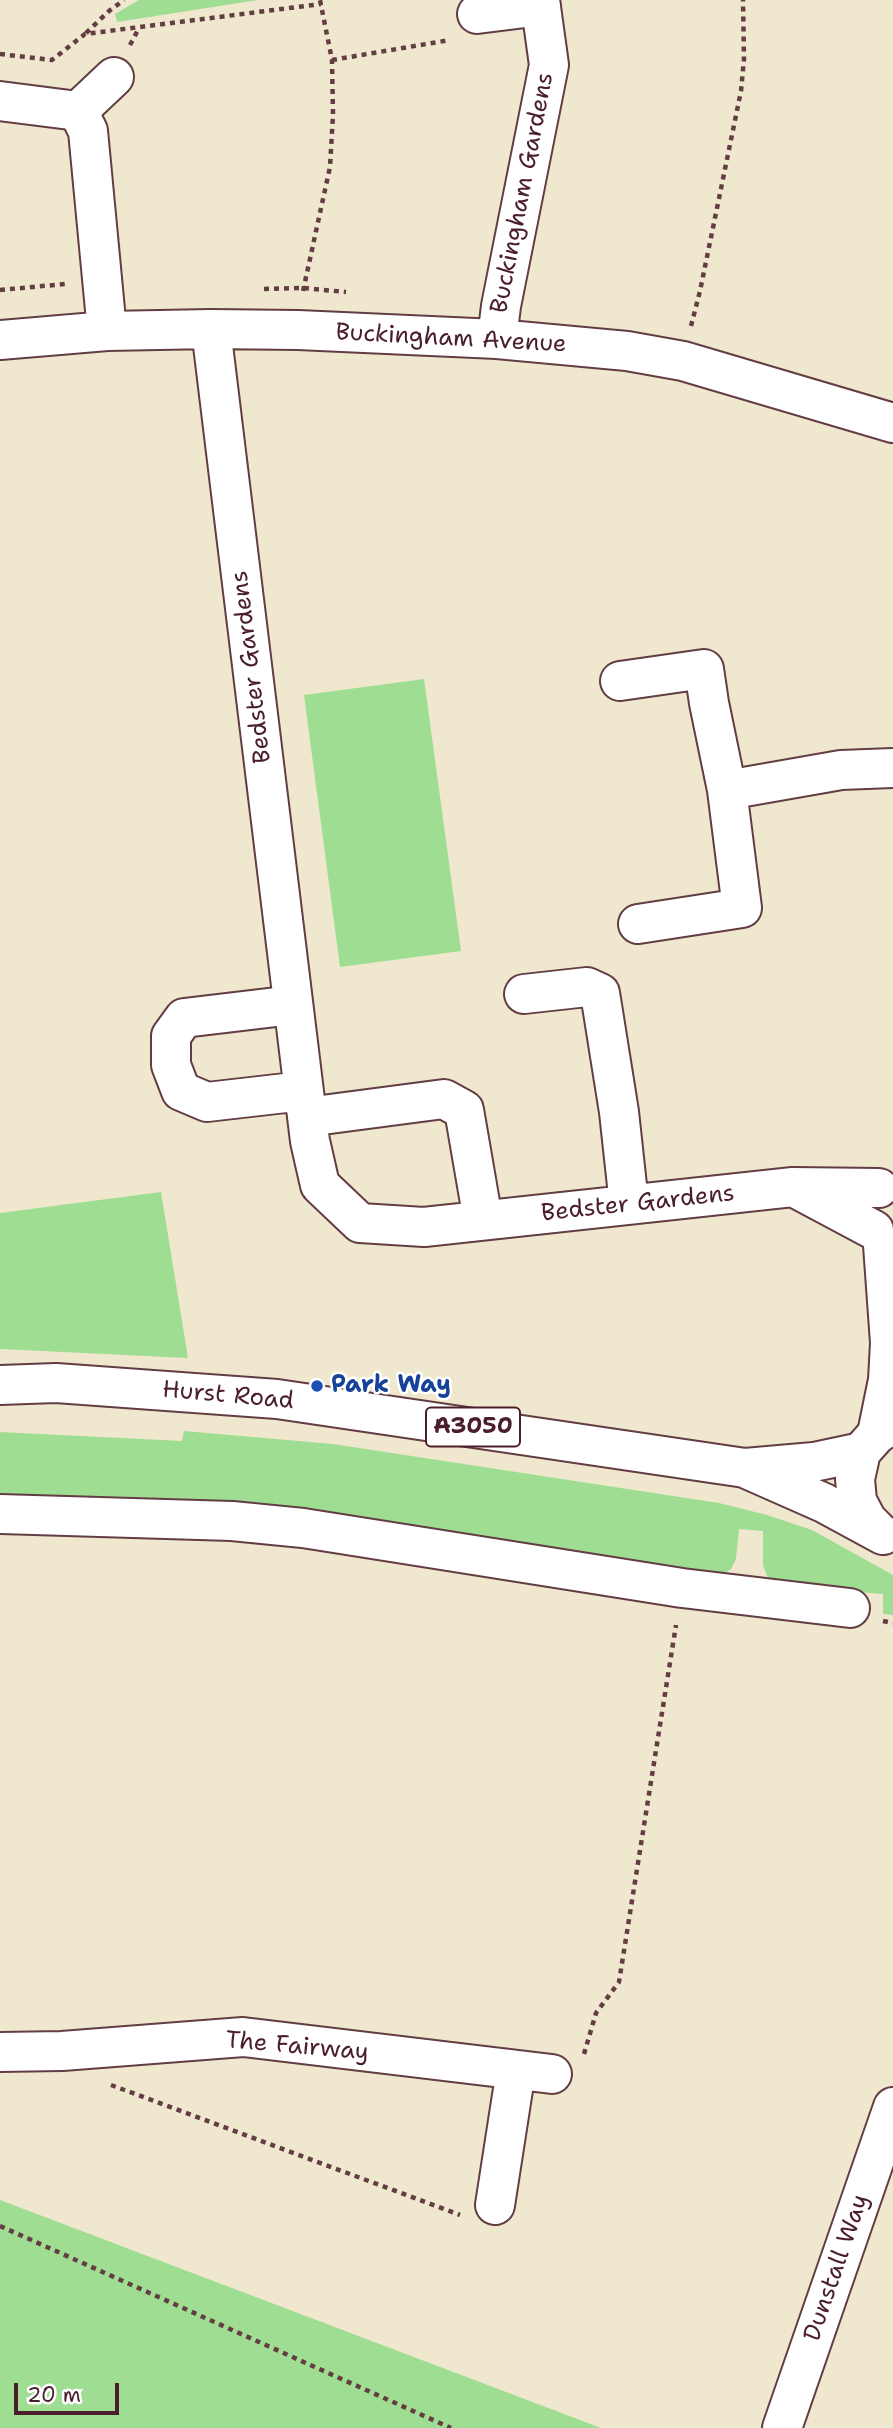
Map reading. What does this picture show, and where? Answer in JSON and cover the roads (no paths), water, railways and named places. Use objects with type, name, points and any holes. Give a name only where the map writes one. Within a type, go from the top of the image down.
[{"type":"street","name":"Buckingham Gardens","points":[[464,27],[541,3],[549,65],[500,306],[496,339]]},
{"type":"street","points":[[79,111],[114,77]]},
{"type":"street","points":[[0,101],[79,111]]},
{"type":"street","points":[[79,111],[88,131],[107,331]]},
{"type":"street","name":"Bedster Gardens","points":[[211,329],[305,1104],[320,1185],[360,1223],[424,1227],[793,1187],[886,1180]]},
{"type":"street","name":"Buckingham Avenue","points":[[0,340],[107,331],[298,330],[496,339],[627,351],[683,361],[893,423]]},
{"type":"street","points":[[620,681],[704,669],[727,790],[742,908],[638,924]]},
{"type":"street","points":[[727,790],[841,770],[893,768]]},
{"type":"street","points":[[524,994],[587,986],[600,993],[629,1205]]},
{"type":"street","points":[[293,1005],[184,1018],[172,1036],[171,1065],[181,1090],[207,1102],[305,1104],[444,1099],[464,1111],[483,1220]]},
{"type":"street","points":[[886,1180],[873,1201],[872,1216],[883,1243],[890,1343],[888,1380],[877,1436],[855,1479],[857,1500],[867,1520],[888,1538]]},
{"type":"street","points":[[793,1187],[883,1243]]},
{"type":"street","name":"Hurst Road","points":[[0,1385],[56,1383],[277,1399],[745,1468],[814,1462],[877,1436]]},
{"type":"street","name":"Hurst Road","points":[[745,1468],[824,1503],[888,1538]]},
{"type":"street","points":[[0,1514],[232,1521],[303,1528],[682,1588],[850,1608]]},
{"type":"street","name":"The Fairway","points":[[0,2052],[62,2051],[243,2037],[534,2072],[479,2210]]},
{"type":"street","name":"Dunstall Way","points":[[782,2428],[893,2107]]},
{"type":"place","name":"Park Way","points":[[317,1386]]}]
